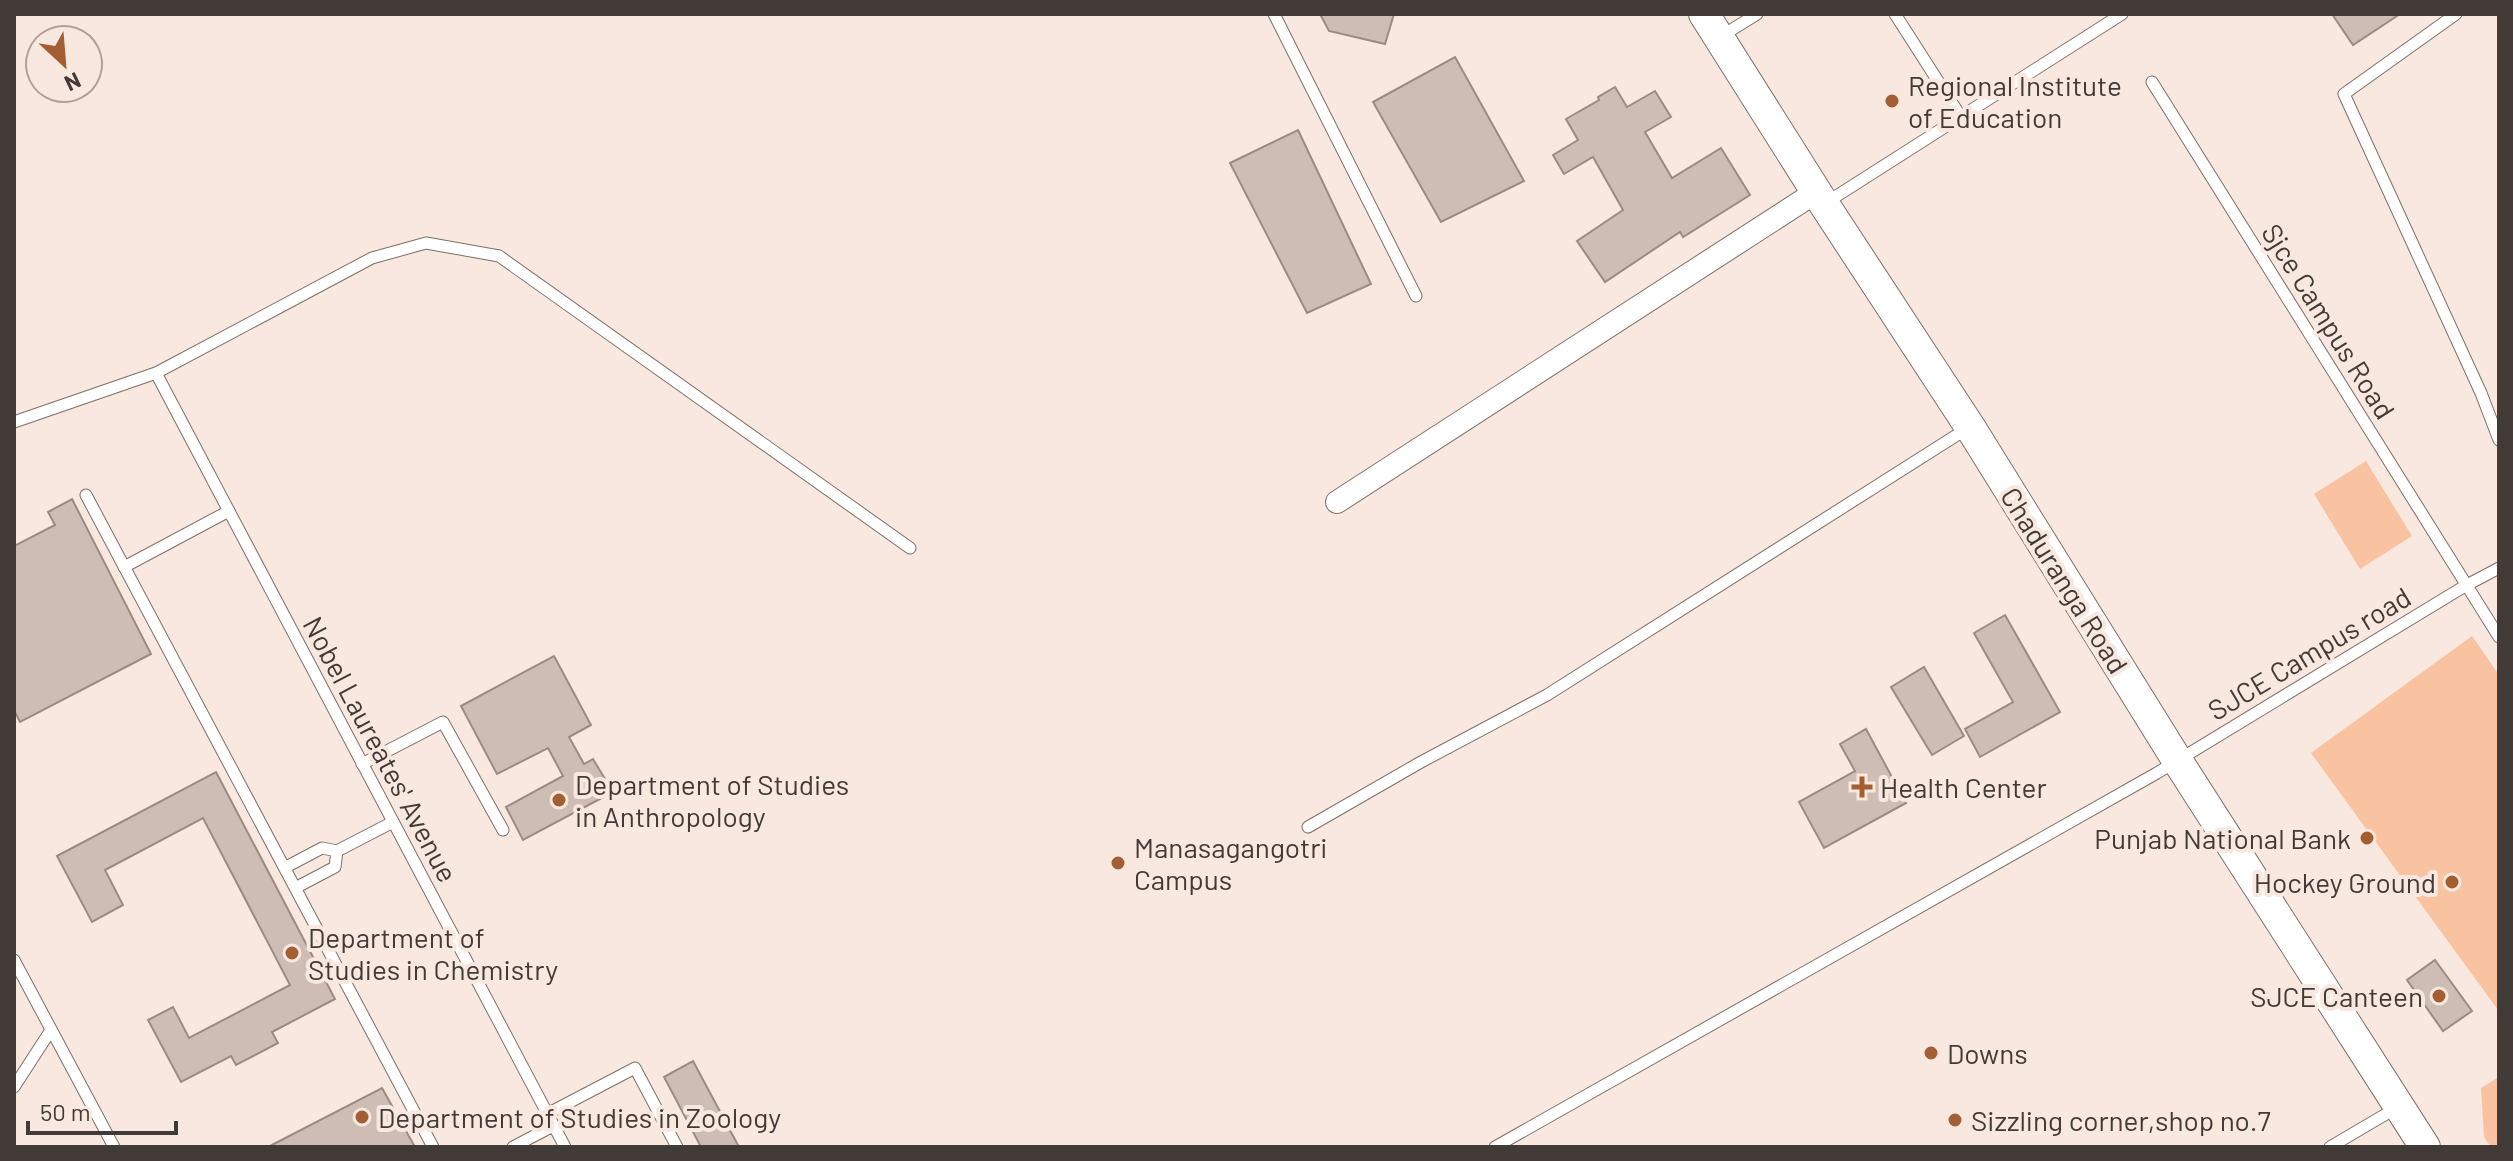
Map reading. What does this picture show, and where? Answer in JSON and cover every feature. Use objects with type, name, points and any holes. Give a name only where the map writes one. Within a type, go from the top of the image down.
[{"type":"street","name":"Chaduranga Road","points":[[1711,26],[1970,427],[2177,760],[2425,1147]]},
{"type":"street","points":[[1337,502],[1820,198]]},
{"type":"lane","points":[[1274,14],[1416,296]]},
{"type":"lane","points":[[1711,26],[1757,14]]},
{"type":"lane","points":[[1895,14],[1961,117]]},
{"type":"lane","points":[[1820,198],[1961,117],[2122,14]]},
{"type":"lane","points":[[2456,14],[2344,94],[2481,393],[2499,440]]},
{"type":"lane","name":"Sjce Campus Road","points":[[2152,82],[2499,637]]},
{"type":"lane","points":[[14,422],[156,373],[372,258],[426,243],[499,256],[910,548]]},
{"type":"lane","name":"Nobel Laureates' Avenue","points":[[156,373],[565,1147]]},
{"type":"lane","points":[[1308,827],[1547,695],[1970,427]]},
{"type":"lane","points":[[86,495],[433,1147]]},
{"type":"lane","points":[[124,567],[229,511]]},
{"type":"lane","name":"SJCE Campus road","points":[[1495,1147],[2177,760],[2499,568]]},
{"type":"lane","points":[[362,764],[443,722],[503,830]]},
{"type":"lane","points":[[286,867],[322,848],[337,851],[393,822]]},
{"type":"lane","points":[[297,887],[335,867],[337,851]]},
{"type":"lane","points":[[14,960],[114,1147]]},
{"type":"lane","points":[[14,1087],[51,1030]]},
{"type":"lane","points":[[547,1114],[635,1068],[677,1147]]},
{"type":"lane","points":[[2330,1147],[2399,1107]]},
{"type":"lane","points":[[513,1147],[553,1126]]},
{"type":"shaded area","points":[[2366,461],[2412,536],[2360,569],[2314,494]]},
{"type":"shaded area","name":"Hockey Ground","points":[[2472,636],[2499,675],[2498,1010],[2311,753]]},
{"type":"shaded area","points":[[2499,1077],[2499,1147],[2491,1147],[2484,1137],[2481,1088]]},
{"type":"building","points":[[1320,14],[1394,14],[1385,44],[1329,31]]},
{"type":"building","points":[[2332,14],[2400,14],[2353,45]]},
{"type":"building","points":[[1455,57],[1524,181],[1441,222],[1373,102]]},
{"type":"building","points":[[1615,87],[1627,107],[1655,91],[1671,117],[1645,132],[1672,178],[1721,148],[1750,195],[1683,237],[1680,232],[1605,282],[1577,241],[1623,210],[1593,157],[1564,174],[1553,155],[1578,140],[1566,119]]},
{"type":"building","points":[[1298,130],[1371,284],[1307,313],[1230,163]]},
{"type":"building","points":[[72,499],[151,654],[20,722],[14,710],[14,546],[55,525],[48,512]]},
{"type":"building","points":[[2005,615],[2060,712],[1980,757],[1965,729],[2013,702],[1974,633]]},
{"type":"building","points":[[554,656],[591,725],[569,737],[584,764],[593,759],[613,792],[523,840],[506,807],[563,776],[548,748],[497,774],[461,706]]},
{"type":"building","points":[[1924,667],[1964,736],[1932,755],[1891,687]]},
{"type":"building","name":"Health Center","points":[[1866,729],[1906,803],[1824,848],[1799,802],[1855,771],[1840,744]]},
{"type":"building","name":"Department of Studies in Chemistry","points":[[216,772],[335,999],[272,1032],[278,1043],[236,1065],[231,1056],[181,1082],[148,1020],[173,1007],[189,1038],[290,985],[203,818],[105,870],[123,905],[92,922],[57,856]]},
{"type":"building","name":"SJCE Canteen","points":[[2435,960],[2472,1011],[2443,1031],[2407,980]]},
{"type":"building","points":[[693,1061],[739,1147],[701,1147],[664,1077]]},
{"type":"building","name":"Department of Studies in Zoology","points":[[382,1088],[415,1147],[268,1147]]},
{"type":"place","name":"Regional Institute of Education","points":[[1892,101]]},
{"type":"place","name":"Health Center","points":[[1862,787]]},
{"type":"place","name":"Department of Studies in Anthropology","points":[[559,800]]},
{"type":"place","name":"Punjab National Bank","points":[[2367,838]]},
{"type":"place","name":"Manasagangotri Campus","points":[[1118,863]]},
{"type":"place","name":"Hockey Ground","points":[[2452,882]]},
{"type":"place","name":"Department of Studies in Chemistry","points":[[292,953]]},
{"type":"place","name":"SJCE Canteen","points":[[2439,996]]},
{"type":"place","name":"Downs","points":[[1931,1053]]},
{"type":"place","name":"Department of Studies in Zoology","points":[[362,1117]]},
{"type":"place","name":"Sizzling corner,shop no.7","points":[[1955,1120]]}]
